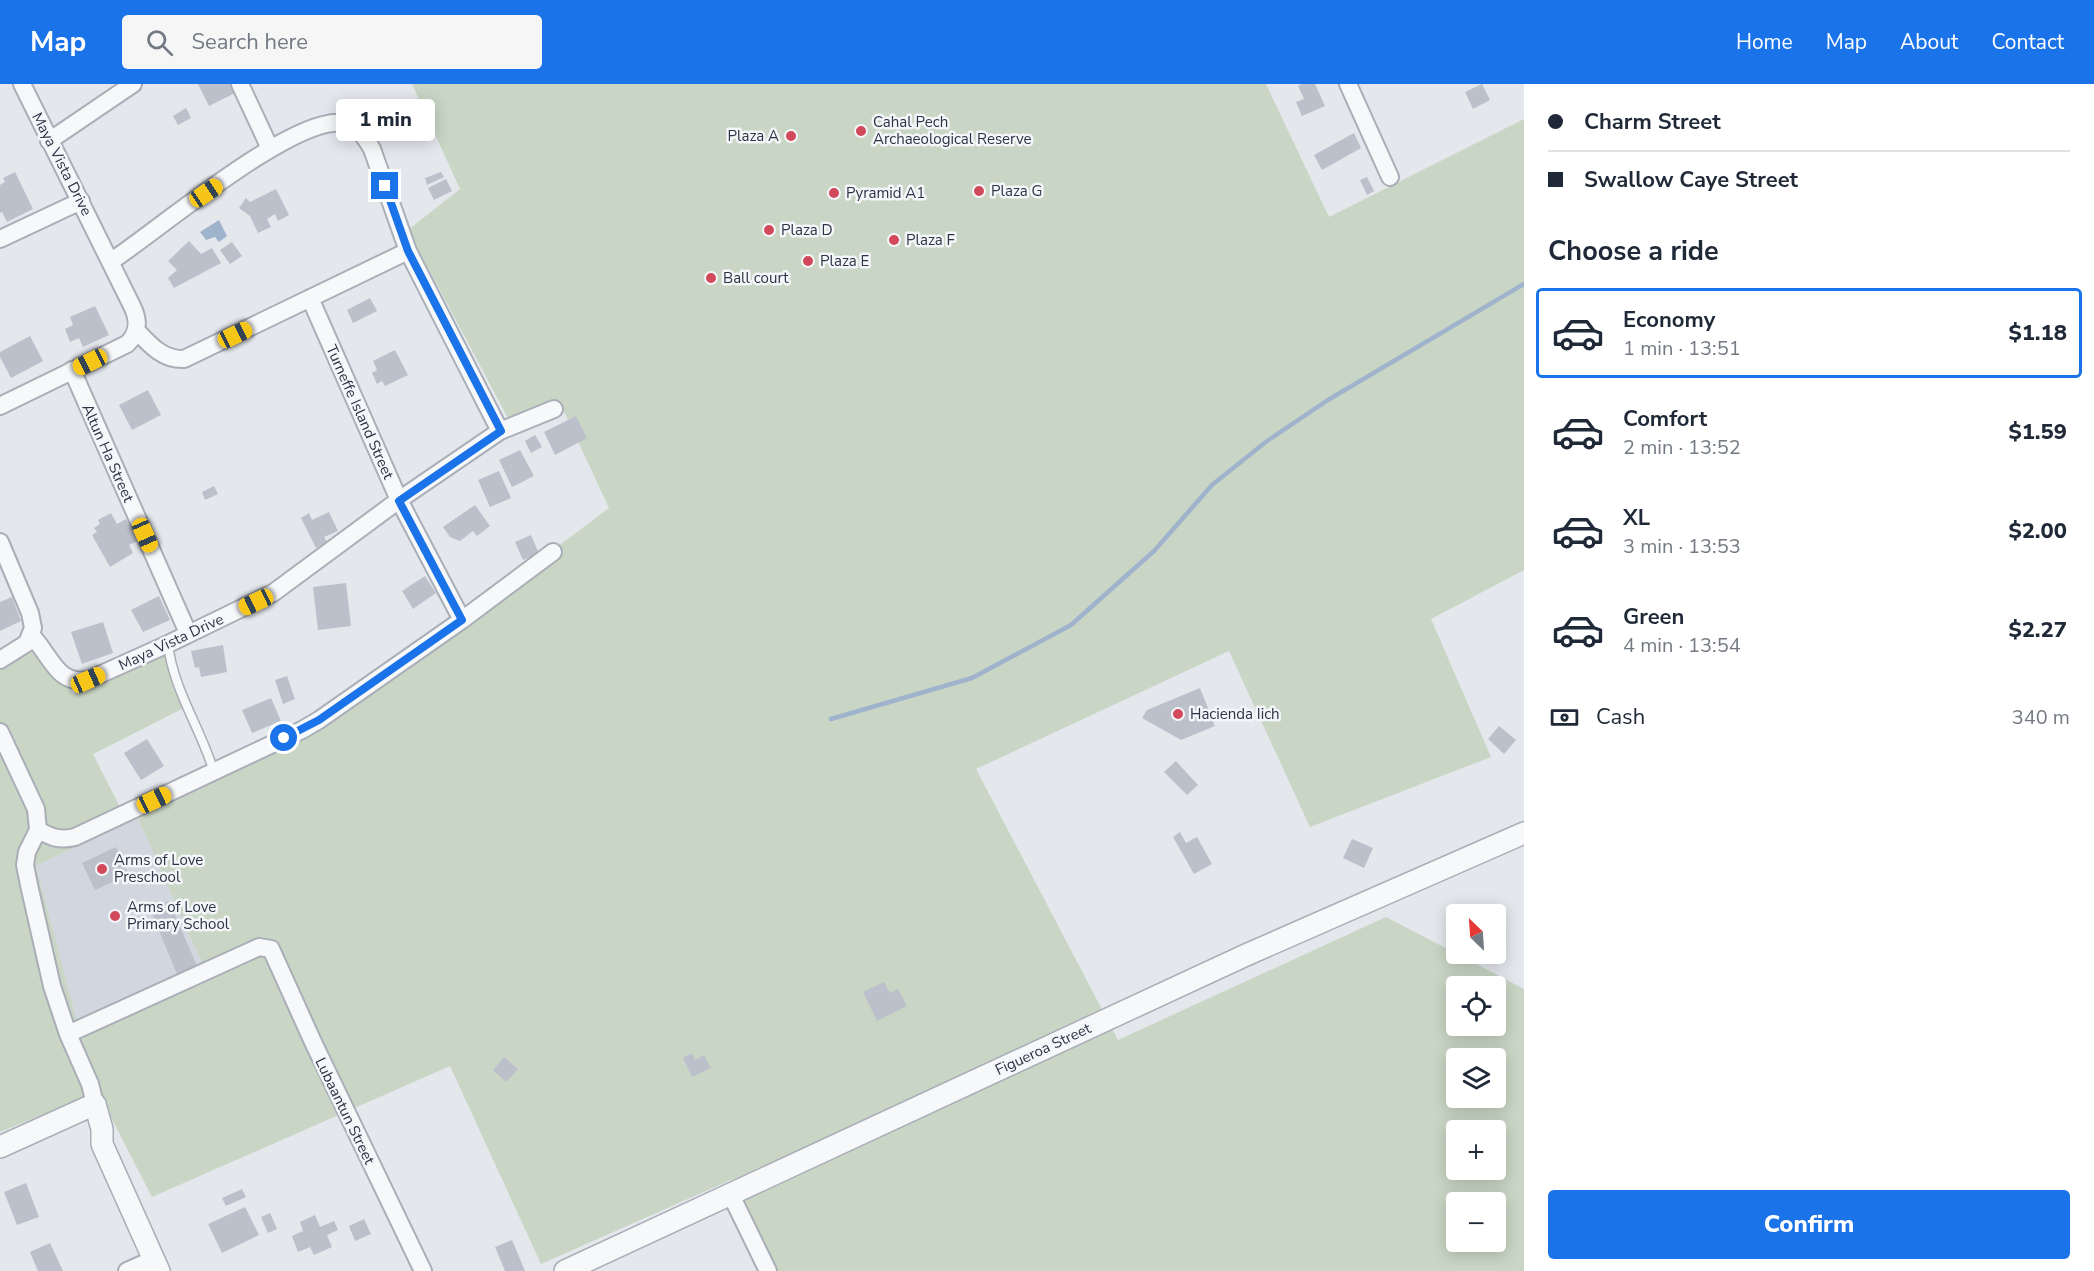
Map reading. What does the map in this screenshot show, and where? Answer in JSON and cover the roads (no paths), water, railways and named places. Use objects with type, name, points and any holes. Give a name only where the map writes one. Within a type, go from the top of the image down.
[{"type":"street","name":"Maya Vista Drive","points":[[22,84],[136,314],[136,330]]},
{"type":"street","points":[[49,141],[133,84]]},
{"type":"street","points":[[240,84],[267,142],[268,150]]},
{"type":"street","points":[[1348,84],[1390,177]]},
{"type":"street","points":[[110,262],[268,150],[310,128],[327,123],[343,123],[355,128],[363,135],[372,149],[408,251],[501,431]]},
{"type":"street","points":[[0,239],[81,201]]},
{"type":"street","points":[[0,406],[127,344],[133,338],[136,330],[164,356],[175,360],[184,359],[408,251]]},
{"type":"street","name":"Turneffe Island Street","points":[[310,298],[399,501],[462,620]]},
{"type":"street","name":"Altun Ha Street","points":[[72,370],[188,633]]},
{"type":"street","name":"Maya Vista Drive","points":[[0,542],[33,620],[31,635],[62,676],[78,682],[88,680],[273,593],[399,501],[501,431],[554,409]]},
{"type":"street","points":[[38,830],[53,838],[63,840],[75,837],[319,720],[462,620],[553,552]]},
{"type":"street","points":[[0,660],[20,649],[31,635]]},
{"type":"street","points":[[0,732],[31,796],[38,819],[38,830],[27,852],[25,865],[52,986],[68,1034],[90,1084],[102,1129],[102,1144],[157,1265],[127,1271]]},
{"type":"street","name":"Figueroa Street","points":[[565,1271],[1246,955],[1524,833]]},
{"type":"street","name":"Lubaantun Street","points":[[68,1034],[259,947],[271,949],[317,1052],[423,1271]]},
{"type":"street","points":[[0,1147],[95,1104]]},
{"type":"street","points":[[102,1129],[116,1142],[174,1271]]},
{"type":"street","points":[[730,1193],[768,1271]]},
{"type":"lane","points":[[168,644],[170,664],[208,751],[214,772]]},
{"type":"water","points":[[219,220],[227,236],[219,242],[215,237],[206,240],[200,232]]},
{"type":"waterway","points":[[831,719],[972,678],[1071,625],[1154,551],[1212,485],[1267,441],[1328,400],[1524,284]]},
{"type":"place","name":"Cahal Pech Archaeological Reserve","points":[[861,131]]},
{"type":"place","name":"Plaza A","points":[[791,136]]},
{"type":"place","name":"Plaza G","points":[[979,191]]},
{"type":"place","name":"Pyramid A1","points":[[834,193]]},
{"type":"place","name":"Plaza D","points":[[769,230]]},
{"type":"place","name":"Plaza F","points":[[894,240]]},
{"type":"place","name":"Plaza E","points":[[808,261]]},
{"type":"place","name":"Ball court","points":[[711,278]]},
{"type":"place","name":"Hacienda Iich","points":[[1178,714]]},
{"type":"place","name":"Arms of Love Preschool","points":[[102,869]]},
{"type":"place","name":"Arms of Love Primary School","points":[[115,916]]}]
